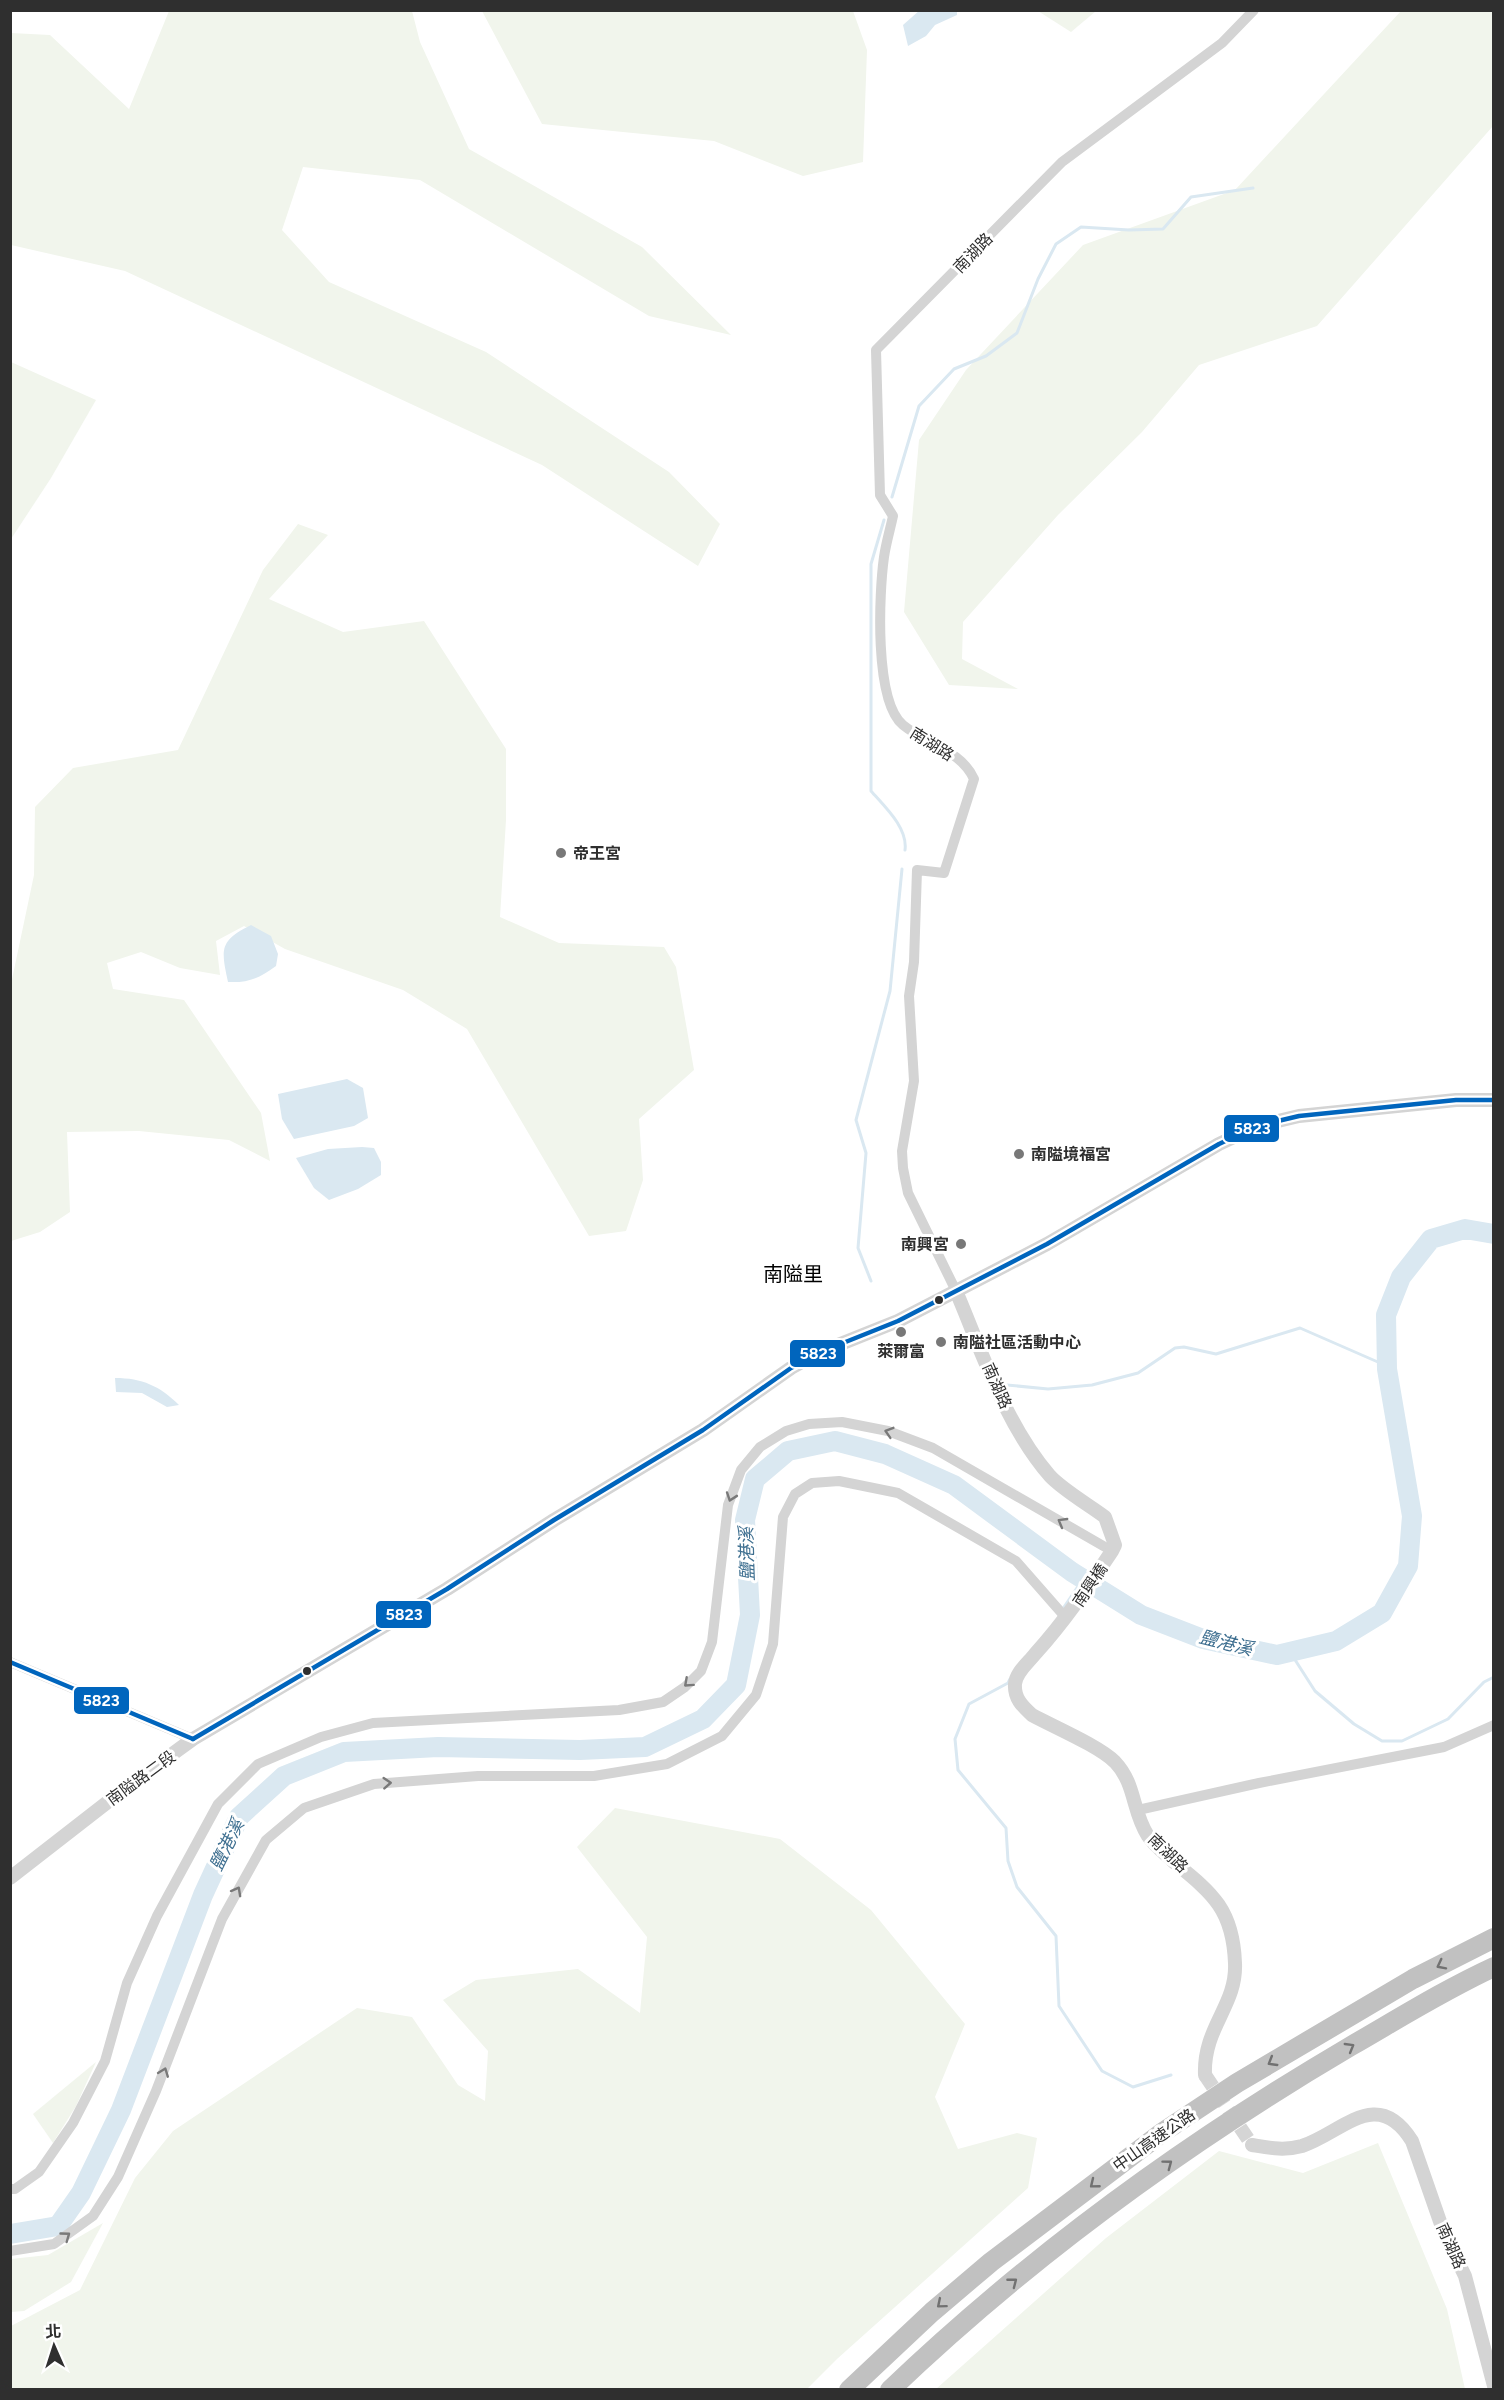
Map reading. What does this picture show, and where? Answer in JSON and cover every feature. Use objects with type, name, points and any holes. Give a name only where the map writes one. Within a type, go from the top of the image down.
[{"type":"highway","name":"中山高速公路","points":[[849,2390],[932,2312],[991,2262],[1163,2132],[1237,2083],[1413,1979],[1494,1938]]},
{"type":"highway","name":"中山高速公路","points":[[890,2390],[952,2330],[1198,2141],[1309,2071],[1425,2003],[1494,1967]]},
{"type":"street","name":"南湖路","points":[[1112,1551],[1115,1545],[1105,1517],[1051,1477],[1010,1415],[956,1291],[908,1193],[902,1151],[914,1081],[909,996],[914,962],[917,870],[944,873],[974,779],[968,766],[904,726],[894,716],[885,691],[882,670],[882,591],[884,556],[893,516],[880,495],[876,350],[1062,162],[1222,43],[1254,10]]},
{"type":"street","name":"南隘路二段","points":[[10,1878],[193,1739],[447,1589],[554,1520],[703,1430],[791,1368],[818,1353],[898,1322],[1047,1244],[1219,1144],[1257,1126],[1299,1116],[1456,1100],[1494,1100]]},
{"type":"street","points":[[10,2189],[15,2189],[39,2172],[73,2123],[105,2061],[127,1983],[157,1916],[218,1804],[258,1764],[321,1737],[374,1723],[619,1710],[663,1702],[685,1687],[701,1671],[712,1642],[728,1505],[741,1470],[760,1447],[786,1431],[809,1424],[842,1422],[888,1431],[933,1448],[1112,1551]]},
{"type":"street","points":[[10,2251],[54,2244],[93,2216],[99,2207],[118,2177],[156,2091],[222,1918],[266,1840],[304,1808],[374,1784],[478,1776],[594,1776],[667,1764],[722,1736],[756,1695],[773,1644],[783,1517],[795,1494],[812,1483],[839,1480],[898,1493],[1016,1561],[1066,1618]]},
{"type":"street","name":"南興橋","points":[[1066,1618],[1112,1551]]},
{"type":"street","name":"南湖路","points":[[1066,1618],[1021,1669],[1015,1682],[1016,1695],[1021,1706],[1032,1715],[1114,1761],[1130,1781],[1149,1839],[1214,1895],[1226,1916],[1233,1936],[1235,1981],[1204,2054],[1205,2075]]},
{"type":"street","points":[[10,1662],[193,1739]]},
{"type":"street","points":[[1138,1810],[1259,1783],[1444,1748],[1494,1725]]},
{"type":"street","name":"南湖路","points":[[1252,2145],[1280,2150],[1304,2145],[1359,2116],[1373,2114],[1388,2118],[1405,2130],[1412,2141],[1444,2233],[1465,2276],[1494,2386]]},
{"type":"shaded area","points":[[920,10],[957,11],[957,15],[935,25],[926,36],[908,46],[903,25]]},
{"type":"shaded area","points":[[169,11],[412,11],[420,42],[469,149],[642,247],[731,335],[649,316],[420,180],[303,167],[282,230],[329,282],[486,352],[669,472],[720,524],[698,566],[542,465],[125,271],[11,245],[11,33],[50,35],[129,109]]},
{"type":"shaded area","points":[[482,11],[853,11],[867,50],[863,162],[803,176],[714,141],[542,124]]},
{"type":"shaded area","points":[[1038,11],[1096,11],[1071,32]]},
{"type":"shaded area","points":[[1401,11],[1493,11],[1493,126],[1317,326],[1199,365],[1142,432],[1058,515],[963,622],[962,659],[1018,689],[949,685],[904,612],[919,440],[966,370],[1083,245],[1235,190]]},
{"type":"shaded area","points":[[11,362],[96,400],[51,478],[11,539]]},
{"type":"shaded area","points":[[298,524],[328,535],[269,599],[343,632],[424,621],[506,749],[506,820],[500,917],[559,943],[664,947],[676,967],[694,1070],[639,1119],[643,1180],[626,1231],[589,1236],[467,1029],[403,990],[285,949],[244,926],[216,941],[220,975],[180,968],[141,952],[107,963],[113,989],[184,1000],[261,1113],[270,1161],[229,1140],[139,1131],[67,1132],[70,1212],[40,1232],[11,1241],[11,984],[34,875],[35,807],[73,768],[178,750],[263,570]]},
{"type":"shaded area","points":[[251,925],[271,936],[278,954],[276,966],[254,979],[228,982],[224,961],[225,947],[233,936]]},
{"type":"shaded area","points":[[347,1079],[363,1088],[368,1118],[354,1126],[294,1139],[282,1119],[278,1094]]},
{"type":"shaded area","points":[[374,1148],[381,1162],[381,1175],[358,1189],[329,1200],[314,1188],[296,1158],[328,1149]]},
{"type":"shaded area","points":[[115,1378],[150,1384],[179,1405],[167,1407],[142,1393],[116,1392]]},
{"type":"shaded area","points":[[615,1808],[780,1839],[871,1910],[965,2024],[935,2097],[958,2149],[1017,2133],[1037,2138],[1028,2188],[837,2359],[807,2389],[11,2389],[11,2326],[80,2290],[135,2178],[173,2131],[357,2008],[412,2017],[458,2085],[485,2101],[488,2051],[443,2000],[476,1980],[578,1969],[640,2013],[647,1937],[577,1847]]},
{"type":"shaded area","points":[[96,2062],[76,2106],[53,2143],[33,2114]]},
{"type":"shaded area","points":[[1378,2143],[1447,2309],[1465,2389],[936,2389],[1106,2238],[1219,2151],[1303,2173]]},
{"type":"shaded area","points":[[103,2223],[71,2282],[24,2311],[11,2312],[11,2259],[48,2255]]},
{"type":"waterway","points":[[892,497],[919,406],[954,369],[986,356],[1017,333],[1038,279],[1056,244],[1081,227],[1129,230],[1163,229],[1191,197],[1253,188]]},
{"type":"waterway","points":[[884,520],[871,564],[871,791],[899,826],[903,834],[905,850]]},
{"type":"waterway","points":[[871,1281],[858,1248],[866,1153],[856,1120],[890,991],[902,869]]},
{"type":"waterway","name":"鹽港溪","points":[[10,2234],[58,2226],[81,2193],[121,2110],[203,1895],[239,1817],[284,1776],[344,1752],[438,1747],[580,1750],[645,1747],[703,1719],[736,1685],[750,1615],[745,1520],[755,1479],[788,1451],[835,1441],[885,1454],[954,1485],[1072,1572],[1141,1615],[1203,1639],[1277,1655],[1336,1641],[1382,1613],[1408,1566],[1412,1516],[1387,1369],[1386,1315],[1401,1277],[1431,1239],[1465,1229],[1494,1234]]},
{"type":"waterway","points":[[1007,1385],[1048,1389],[1092,1385],[1138,1373],[1175,1348],[1184,1347],[1216,1354],[1300,1328],[1387,1366]]},
{"type":"waterway","points":[[1062,1610],[1083,1579]]},
{"type":"waterway","points":[[1290,1652],[1315,1691],[1354,1724],[1382,1741],[1402,1741],[1448,1719],[1484,1682],[1494,1677]]},
{"type":"waterway","points":[[1010,1679],[1008,1683],[969,1704],[955,1739],[958,1770],[1006,1828],[1008,1861],[1017,1887],[1056,1936],[1059,2006],[1102,2071],[1133,2087],[1171,2075]]},
{"type":"tunnel","points":[[1205,2075],[1252,2145]]},
{"type":"transit line","name":"5823","points":[[193,1739],[447,1589],[554,1520],[703,1430],[791,1368],[818,1353],[898,1321],[1047,1244],[1219,1144],[1257,1126],[1299,1116],[1456,1100],[1494,1100]]},
{"type":"transit line","name":"5823","points":[[10,1662],[193,1739]]},
{"type":"place","name":"帝王宮","points":[[561,853]]},
{"type":"place","name":"南隘境福宮","points":[[1019,1154]]},
{"type":"place","name":"南興宮","points":[[961,1244]]},
{"type":"place","name":"萊爾富","points":[[901,1332]]},
{"type":"place","name":"南隘社區活動中心","points":[[941,1342]]},
{"type":"district","name":"南隘里","points":[[793,1274]]}]
